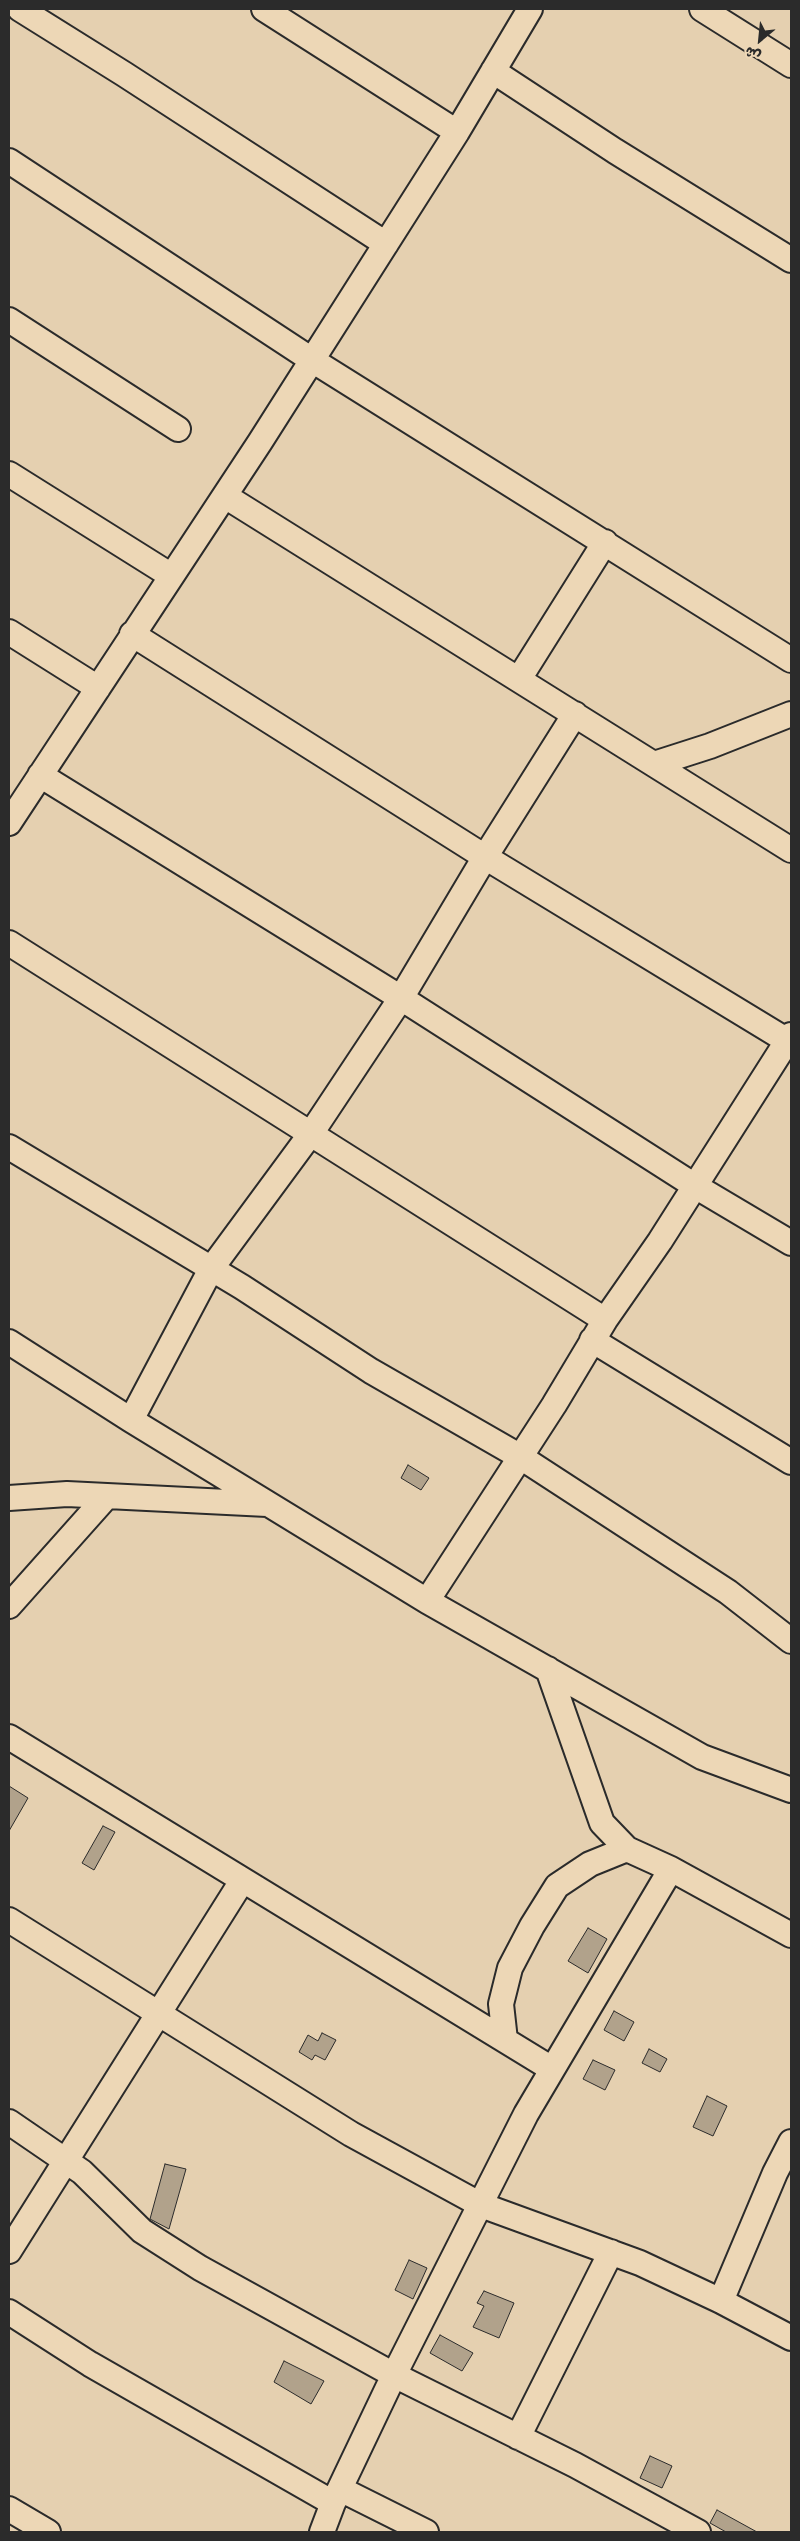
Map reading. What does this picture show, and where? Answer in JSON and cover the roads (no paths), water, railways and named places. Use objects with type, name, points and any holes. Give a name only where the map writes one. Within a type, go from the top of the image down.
[{"type":"street","points":[[20,9],[386,244]]},
{"type":"street","points":[[264,9],[457,132]]},
{"type":"street","points":[[702,9],[791,65]]},
{"type":"street","points":[[9,823],[16,796],[40,776],[170,576],[225,496],[457,132],[493,71],[520,13]]},
{"type":"street","points":[[493,71],[615,151],[791,260]]},
{"type":"street","points":[[9,161],[312,360],[791,660]]},
{"type":"street","points":[[9,320],[178,429]]},
{"type":"street","points":[[9,474],[170,576]]},
{"type":"street","points":[[225,496],[791,850]]},
{"type":"street","points":[[519,679],[605,542]]},
{"type":"street","points":[[9,632],[98,688]]},
{"type":"street","points":[[132,634],[485,858],[790,1040],[592,1340],[554,1405],[519,1456],[427,1601]]},
{"type":"street","points":[[130,1420],[211,1269],[312,1132],[401,998],[485,858],[575,714]]},
{"type":"street","points":[[654,764],[710,746],[791,714]]},
{"type":"street","points":[[40,776],[401,998],[695,1186],[791,1243]]},
{"type":"street","points":[[9,943],[312,1132],[605,1320]]},
{"type":"street","points":[[9,1147],[292,1319],[371,1371],[519,1456],[728,1592],[791,1641]]},
{"type":"street","points":[[592,1340],[791,1462]]},
{"type":"street","points":[[9,1342],[130,1420],[427,1601],[702,1757],[791,1790]]},
{"type":"street","points":[[9,1498],[66,1494],[269,1504]]},
{"type":"street","points":[[9,1606],[107,1496]]},
{"type":"street","points":[[548,1669],[602,1823],[627,1848],[671,1869],[791,1935]]},
{"type":"street","points":[[9,1737],[242,1881],[552,2068]]},
{"type":"street","points":[[505,2040],[501,2004],[510,1968],[532,1926],[557,1886],[590,1864],[627,1848]]},
{"type":"street","points":[[322,2532],[336,2496],[394,2375],[482,2205],[526,2114],[671,1869]]},
{"type":"street","points":[[9,2251],[242,1881]]},
{"type":"street","points":[[9,1920],[351,2134],[482,2205],[640,2263],[721,2301],[791,2338]]},
{"type":"street","points":[[9,2122],[82,2172],[142,2231],[200,2268],[394,2375],[518,2437],[698,2532]]},
{"type":"street","points":[[721,2301],[775,2173],[791,2142]]},
{"type":"street","points":[[518,2437],[611,2252]]},
{"type":"street","points":[[9,2312],[90,2364],[336,2496],[426,2532]]},
{"type":"street","points":[[9,2509],[48,2532]]}]
